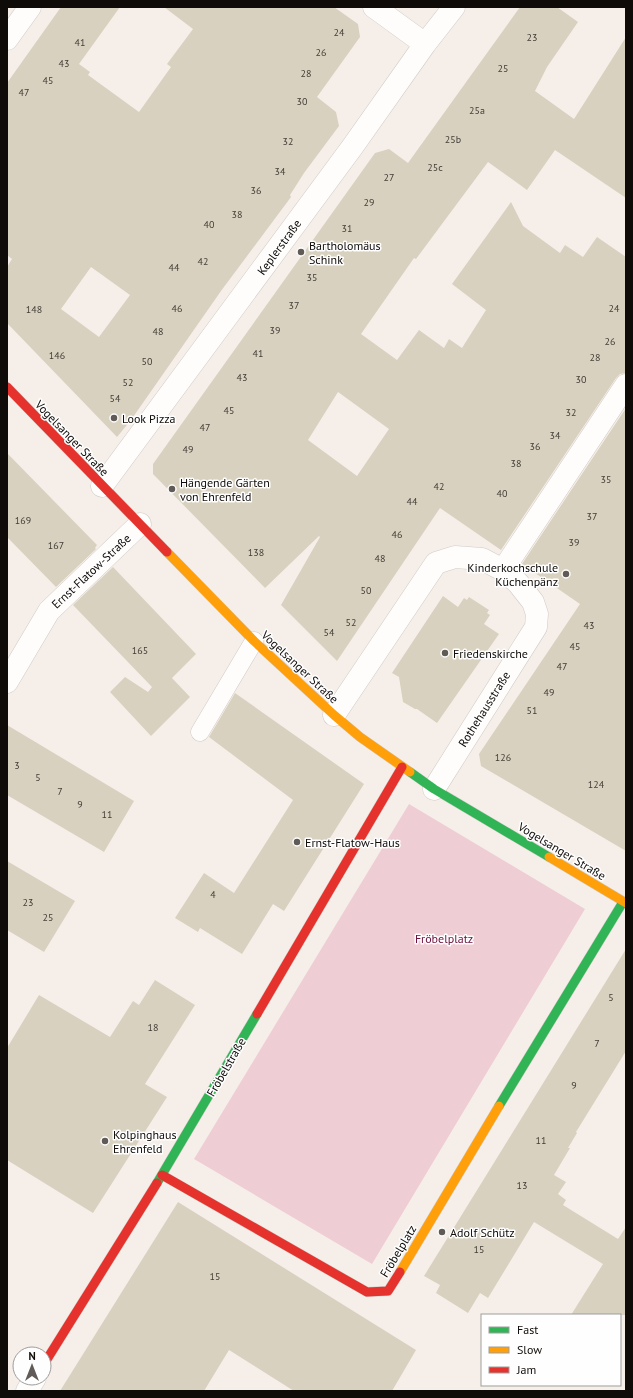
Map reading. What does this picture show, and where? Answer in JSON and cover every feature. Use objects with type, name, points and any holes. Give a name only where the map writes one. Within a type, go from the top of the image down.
[{"type":"street","points":[[7,39],[30,7]]},
{"type":"street","points":[[374,7],[425,44]]},
{"type":"street","name":"Keplerstraße","points":[[102,486],[353,146],[425,44],[454,7]]},
{"type":"street","points":[[503,570],[626,385]]},
{"type":"street","name":"Vogelsanger Straße","points":[[7,388],[254,640],[334,715],[360,737],[434,789],[625,902]]},
{"type":"street","name":"Ernst-Flatow-Straße","points":[[7,682],[49,611],[140,524]]},
{"type":"street","name":"Rothehausstraße","points":[[334,715],[436,563],[455,557],[482,559],[503,570],[518,583],[533,602],[537,614],[536,628],[434,789]]},
{"type":"street","name":"Fröbelstraße","points":[[52,1351],[162,1175],[402,767]]},
{"type":"street","name":"Fröbelplatz","points":[[162,1175],[367,1292],[388,1291],[608,925],[625,902]]},
{"type":"lane","points":[[200,732],[254,640]]},
{"type":"green space","name":"Fröbelplatz","points":[[409,804],[585,909],[372,1264],[194,1159]]},
{"type":"building","points":[[61,7],[120,7],[79,64],[90,72],[88,75],[139,112],[171,67],[167,64],[193,29],[164,7],[334,7],[358,24],[360,37],[317,97],[336,112],[339,126],[304,173],[290,195],[291,197],[221,291],[131,420],[117,437],[7,323],[7,267],[12,259],[7,255],[7,83]],"holes":[[[91,267],[130,295],[99,337],[61,309]]]},
{"type":"building","points":[[520,7],[557,7],[578,22],[547,67],[535,91],[574,119],[626,37],[626,198],[555,150],[527,190],[488,162],[416,259],[414,258],[361,334],[397,360],[419,330],[444,348],[449,339],[462,348],[486,310],[452,284],[511,202],[523,226],[560,253],[565,245],[583,257],[597,237],[626,257],[626,373],[620,374],[616,378],[501,550],[440,508],[337,661],[281,605],[320,537],[319,536],[265,588],[153,474],[153,464],[375,153],[389,149],[408,163]],"holes":[[[338,392],[389,429],[357,476],[308,440]]]},
{"type":"building","points":[[626,408],[626,851],[481,766],[479,754],[580,604],[522,564]]},
{"type":"building","points":[[7,453],[97,545],[95,548],[96,549],[56,587],[7,537]]},
{"type":"building","points":[[113,567],[196,654],[172,678],[190,697],[151,736],[110,692],[125,677],[148,692],[152,687],[73,605]]},
{"type":"building","name":"Friedenskirche","points":[[443,596],[458,607],[464,598],[467,600],[469,597],[489,610],[487,613],[490,615],[484,624],[499,634],[437,723],[417,709],[403,702],[399,677],[392,673]]},
{"type":"building","name":"Ernst-Flatow-Haus","points":[[235,693],[364,784],[284,911],[273,904],[242,954],[200,928],[198,932],[175,918],[204,873],[234,893],[293,800],[209,737]]},
{"type":"building","points":[[7,725],[134,801],[104,852],[7,795]]},
{"type":"building","points":[[7,861],[75,901],[44,952],[7,930]]},
{"type":"building","points":[[626,949],[626,1051],[576,1132],[577,1133],[568,1148],[570,1148],[554,1175],[566,1182],[558,1194],[566,1200],[563,1205],[618,1239],[626,1227],[626,1315],[572,1314],[603,1264],[534,1222],[488,1298],[480,1293],[468,1313],[436,1293],[440,1285],[424,1276]]},
{"type":"building","points":[[155,980],[195,1005],[145,1084],[167,1097],[93,1213],[7,1160],[7,1048],[39,995],[110,1037],[133,1001],[139,1005]]},
{"type":"building","points":[[178,1202],[416,1350],[392,1391],[294,1391],[229,1350],[204,1391],[60,1391]]},
{"type":"traffic: fast","points":[[410,772],[434,789],[549,857]]},
{"type":"traffic: fast","points":[[499,1106],[623,902]]},
{"type":"traffic: fast","points":[[157,1183],[257,1014]]},
{"type":"traffic: slow","points":[[167,552],[254,641],[334,715],[360,737],[410,772]]},
{"type":"traffic: slow","points":[[549,857],[626,903]]},
{"type":"traffic: slow","points":[[400,1272],[499,1106]]},
{"type":"traffic: jam","points":[[7,387],[167,552]]},
{"type":"traffic: jam","points":[[257,1014],[402,767]]},
{"type":"traffic: jam","points":[[162,1175],[367,1292],[388,1291],[400,1272]]},
{"type":"traffic: jam","points":[[52,1351],[157,1183]]},
{"type":"place","name":"Bartholomäus Schink","points":[[301,252]]},
{"type":"place","name":"Look Pizza","points":[[114,418]]},
{"type":"place","name":"Hängende Gärten von Ehrenfeld","points":[[172,489]]},
{"type":"place","name":"Kinderkochschule Küchenpänz","points":[[566,574]]},
{"type":"place","name":"Friedenskirche","points":[[445,653]]},
{"type":"place","name":"Ernst-Flatow-Haus","points":[[297,842]]},
{"type":"place","name":"Kolpinghaus Ehrenfeld","points":[[105,1141]]},
{"type":"place","name":"Adolf Schütz","points":[[442,1232]]}]
